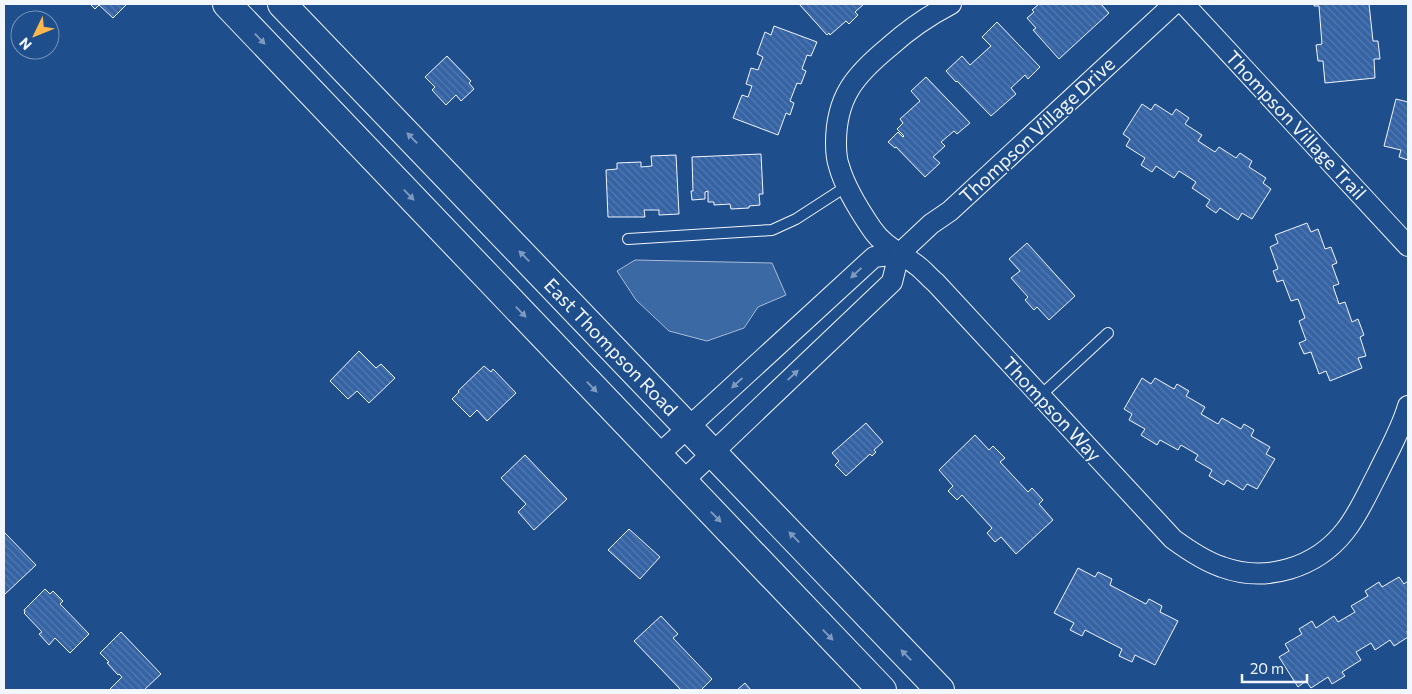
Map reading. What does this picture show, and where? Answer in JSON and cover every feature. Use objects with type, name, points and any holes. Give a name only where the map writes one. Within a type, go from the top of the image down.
[{"type":"main road","points":[[226,4],[882,690]]},
{"type":"main road","name":"East Thompson Road","points":[[282,4],[940,690]]},
{"type":"street","name":"Thompson Way","points":[[951,4],[917,24],[857,76],[847,92],[839,114],[836,137],[839,167],[850,193],[871,229],[886,245],[919,266],[936,283],[1173,539],[1193,554],[1223,568],[1248,573],[1278,572],[1297,567],[1309,561],[1332,545],[1345,531],[1356,514],[1397,435],[1408,406]]},
{"type":"street","name":"Thompson Village Drive","points":[[899,254],[931,224],[950,211],[1174,4]]},
{"type":"street","name":"Thompson Village Trail","points":[[1184,4],[1408,246]]},
{"type":"street","points":[[657,456],[874,257],[899,254],[892,282],[682,482]]},
{"type":"lane","points":[[628,239],[772,230],[796,219],[847,186]]},
{"type":"lane","points":[[1040,396],[1108,333]]},
{"type":"water","points":[[635,260],[772,263],[786,295],[758,307],[744,328],[707,341],[669,331],[636,300],[617,271]]},
{"type":"building","points":[[90,4],[127,4],[113,18],[99,5],[95,9]]},
{"type":"building","points":[[799,4],[864,4],[855,12],[858,15],[849,24],[846,21],[830,35],[829,33],[827,35]]},
{"type":"building","points":[[1039,4],[1101,4],[1109,13],[1059,59],[1033,30],[1036,28],[1027,18]]},
{"type":"building","points":[[1314,4],[1369,4],[1373,41],[1378,41],[1380,59],[1374,59],[1375,78],[1325,83],[1323,61],[1318,61],[1316,45],[1322,44],[1319,6],[1314,6]]},
{"type":"building","points":[[997,22],[1040,67],[1028,79],[1025,75],[1011,88],[1016,94],[991,116],[946,71],[962,56],[970,65],[991,46],[982,37]]},
{"type":"building","points":[[774,26],[817,42],[811,56],[807,55],[802,69],[806,71],[801,84],[797,83],[790,101],[794,103],[790,115],[786,113],[778,135],[733,118],[742,95],[748,97],[752,86],[746,84],[751,68],[758,70],[763,57],[757,54],[765,32],[771,35]]},
{"type":"building","points":[[447,56],[471,81],[469,83],[474,89],[461,101],[456,95],[446,105],[432,90],[435,87],[425,77]]},
{"type":"building","points":[[926,77],[970,123],[957,134],[954,131],[941,142],[945,146],[933,157],[940,163],[925,177],[896,147],[888,142],[898,132],[904,136],[897,129],[903,123],[900,119],[920,101],[911,91]]},
{"type":"building","points":[[1396,99],[1408,102],[1408,160],[1399,157],[1401,150],[1384,146]]},
{"type":"building","points":[[1142,104],[1151,110],[1155,104],[1172,115],[1176,109],[1189,118],[1185,124],[1202,135],[1198,141],[1215,152],[1219,147],[1236,158],[1240,153],[1252,161],[1249,167],[1266,178],[1263,183],[1271,189],[1252,219],[1242,213],[1238,220],[1220,208],[1216,213],[1206,206],[1210,200],[1192,188],[1196,182],[1179,171],[1174,178],[1156,166],[1152,172],[1141,165],[1145,158],[1126,146],[1130,139],[1123,134]]},
{"type":"building","points":[[761,154],[763,194],[759,194],[760,205],[731,209],[730,204],[714,205],[714,202],[708,202],[708,191],[705,192],[705,199],[692,200],[692,157]]},
{"type":"building","points":[[676,155],[679,214],[659,215],[659,210],[644,210],[645,217],[608,217],[606,170],[617,169],[617,163],[641,162],[641,167],[652,166],[651,156]]},
{"type":"building","points":[[1307,223],[1311,232],[1318,229],[1325,249],[1331,247],[1337,263],[1332,265],[1339,284],[1333,286],[1339,304],[1345,302],[1352,322],[1358,319],[1364,335],[1360,337],[1366,356],[1358,358],[1362,368],[1330,381],[1326,371],[1319,374],[1311,352],[1304,354],[1299,343],[1306,340],[1299,321],[1305,318],[1298,299],[1291,301],[1283,280],[1277,282],[1273,271],[1278,269],[1270,247],[1278,243],[1275,235]]},
{"type":"building","points":[[1027,243],[1075,296],[1049,320],[1037,307],[1034,310],[1025,300],[1028,297],[1011,278],[1020,271],[1009,259]]},
{"type":"building","points":[[359,351],[376,368],[381,364],[395,378],[369,403],[357,391],[348,399],[330,381]]},
{"type":"building","points":[[484,366],[491,372],[493,369],[516,393],[487,421],[477,410],[470,417],[452,399]]},
{"type":"building","points":[[1142,378],[1151,384],[1155,378],[1174,389],[1177,384],[1189,391],[1186,396],[1205,407],[1201,414],[1218,424],[1222,418],[1241,429],[1244,424],[1254,430],[1251,436],[1270,447],[1266,454],[1275,459],[1257,489],[1247,484],[1243,490],[1227,480],[1224,485],[1209,476],[1212,470],[1195,460],[1198,455],[1181,445],[1178,450],[1160,440],[1157,445],[1141,435],[1145,429],[1129,420],[1132,414],[1124,409]]},
{"type":"building","points":[[866,423],[883,442],[874,450],[876,452],[872,456],[870,454],[846,476],[835,465],[839,461],[832,453]]},
{"type":"building","points":[[975,435],[989,450],[993,446],[1005,458],[1000,462],[1028,492],[1032,488],[1043,500],[1039,504],[1053,520],[1016,554],[1001,537],[995,542],[987,533],[992,528],[962,495],[957,500],[948,491],[953,486],[939,470]]},
{"type":"building","points":[[525,455],[567,499],[534,530],[518,512],[526,504],[501,478]]},
{"type":"building","points":[[629,529],[660,557],[640,579],[608,550]]},
{"type":"building","points":[[4,532],[36,565],[4,595]]},
{"type":"building","points":[[1078,568],[1095,577],[1098,572],[1112,579],[1110,585],[1146,604],[1149,599],[1162,606],[1160,612],[1178,621],[1155,665],[1135,655],[1132,662],[1119,656],[1122,649],[1085,630],[1082,636],[1070,630],[1074,623],[1054,613]]},
{"type":"building","points":[[1399,577],[1404,584],[1408,581],[1408,637],[1394,646],[1390,640],[1375,650],[1371,643],[1356,652],[1361,660],[1342,672],[1345,676],[1332,684],[1328,677],[1311,688],[1306,681],[1298,687],[1279,657],[1289,651],[1285,644],[1302,634],[1299,629],[1312,621],[1316,628],[1334,616],[1338,622],[1355,612],[1351,606],[1368,596],[1365,591],[1379,582],[1382,587]]},
{"type":"building","points":[[45,589],[50,594],[53,591],[63,601],[60,604],[89,634],[70,653],[55,638],[49,645],[39,634],[42,632],[24,613],[24,610]]},
{"type":"building","points":[[661,616],[678,634],[673,638],[712,679],[701,690],[681,690],[634,641]]},
{"type":"building","points":[[121,632],[161,674],[144,690],[110,689],[122,677],[107,663],[109,662],[100,653]]},
{"type":"building","points":[[745,683],[751,690],[737,690]]}]
